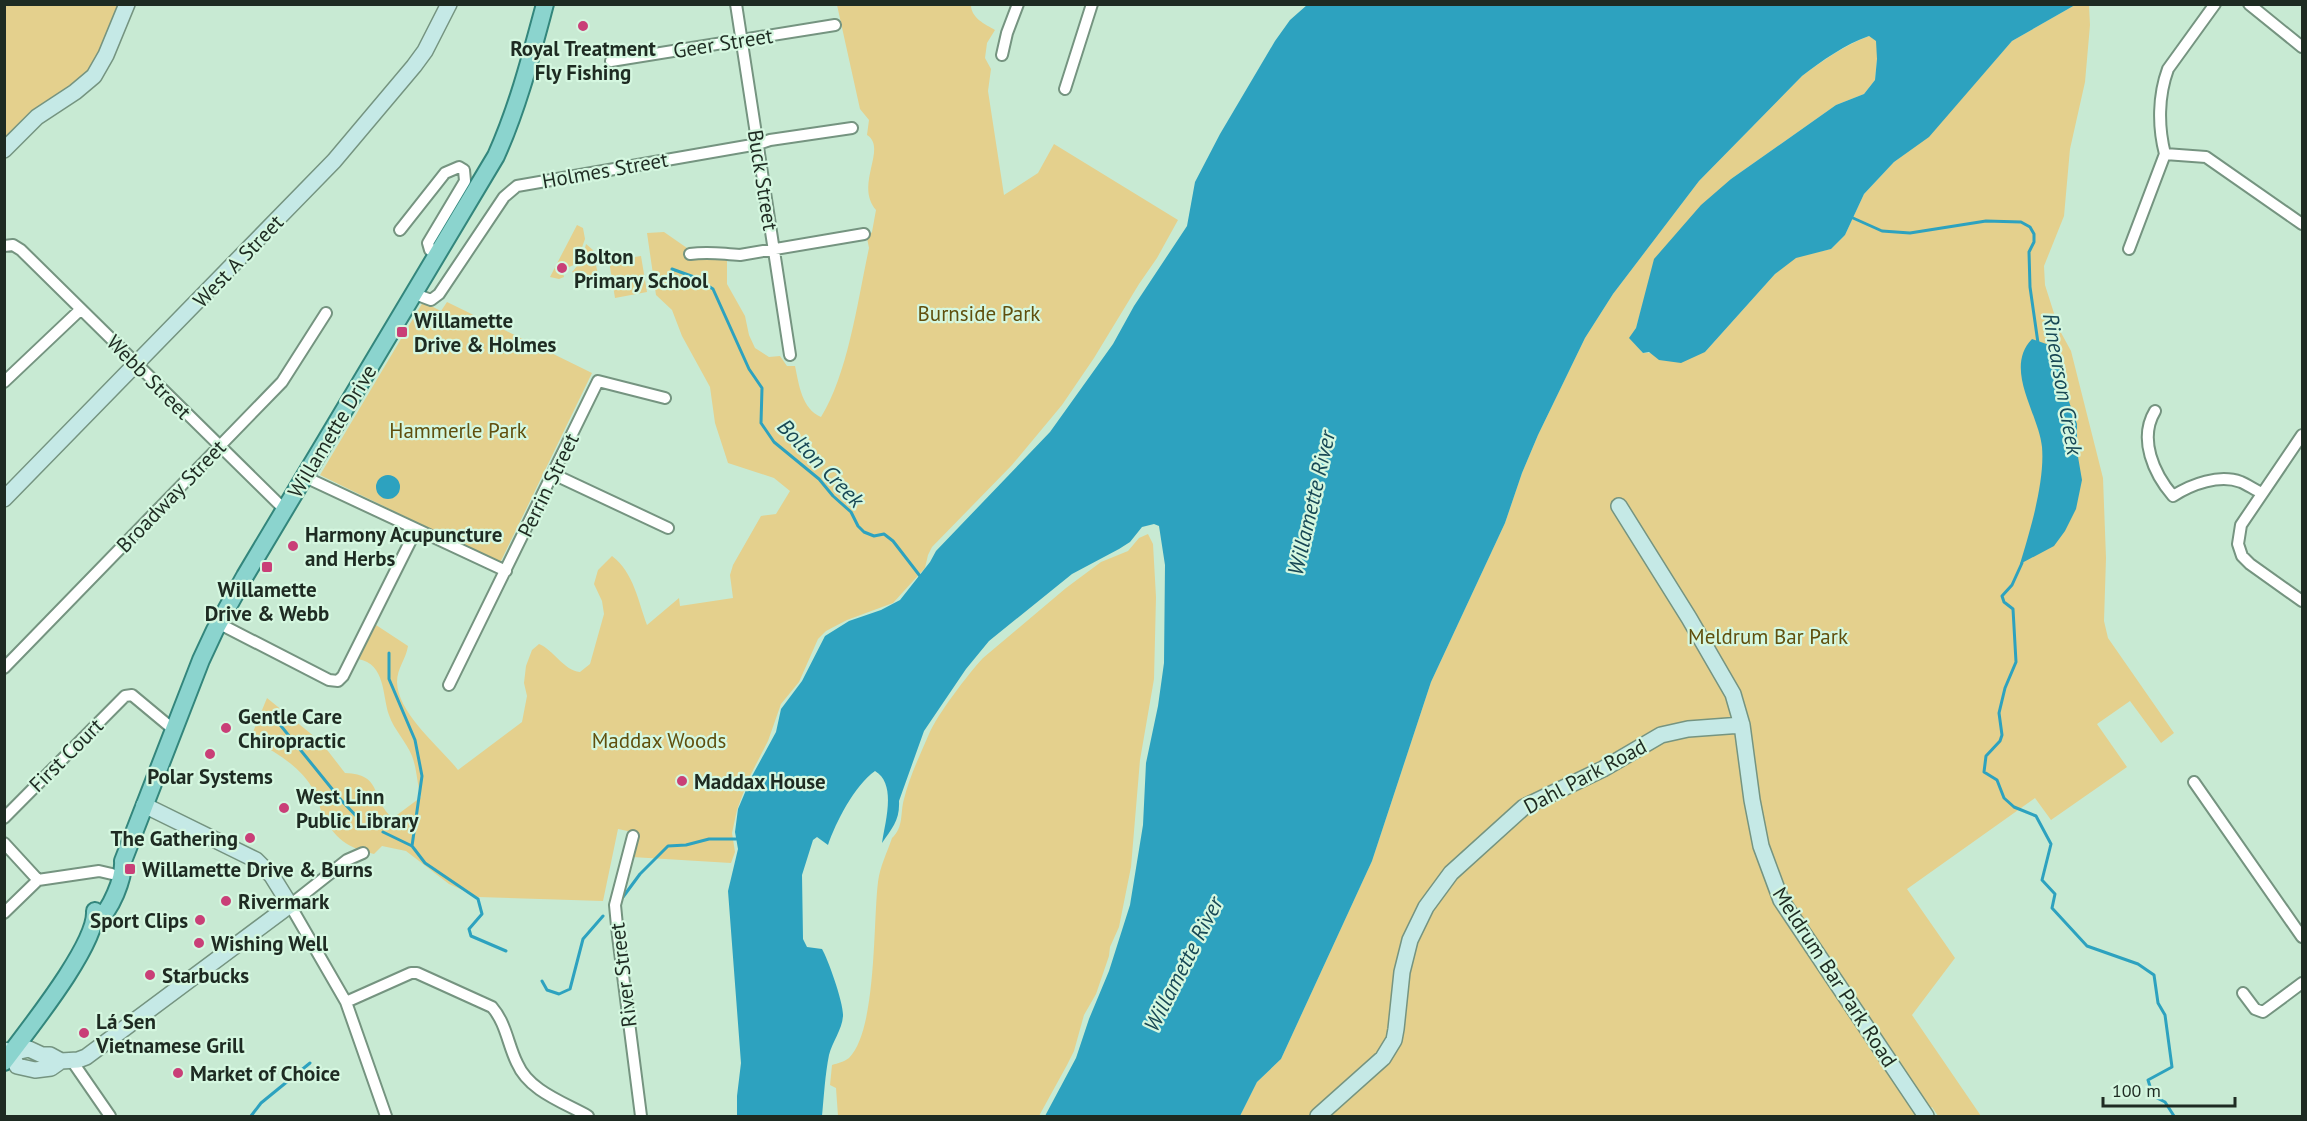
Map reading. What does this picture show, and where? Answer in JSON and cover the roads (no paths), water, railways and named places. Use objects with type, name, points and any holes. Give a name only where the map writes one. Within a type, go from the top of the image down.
[{"type":"main road","name":"Willamette Drive","points":[[96,922],[105,916],[123,872],[123,861],[201,660],[218,623],[496,156],[509,127],[545,4]]},
{"type":"main road","name":"Willamette Drive","points":[[7,1055],[82,951],[96,922],[95,910],[114,868],[123,861]]},
{"type":"street","points":[[4,150],[37,117],[75,92],[94,76],[106,55],[127,4]]},
{"type":"street","name":"West A Street","points":[[5,498],[346,149],[420,58],[449,4]]},
{"type":"street","name":"Buck Street","points":[[736,4],[790,355]]},
{"type":"street","points":[[1002,55],[1006,33],[1018,4]]},
{"type":"street","points":[[1065,89],[1092,4]]},
{"type":"street","points":[[2129,249],[2165,154],[2160,121],[2165,76],[2215,4]]},
{"type":"street","points":[[2249,4],[2302,47]]},
{"type":"street","name":"Geer Street","points":[[612,61],[835,25]]},
{"type":"street","name":"Holmes Street","points":[[415,294],[431,300],[439,294],[504,197],[517,186],[770,140],[852,128]]},
{"type":"street","points":[[2165,154],[2206,157],[2302,224]]},
{"type":"street","points":[[400,230],[445,173],[459,167],[464,170],[465,181],[428,243],[430,250],[438,255]]},
{"type":"street","points":[[690,254],[709,251],[740,255],[864,234]]},
{"type":"street","name":"Webb Street","points":[[9,246],[21,250],[285,510]]},
{"type":"street","points":[[4,382],[80,310]]},
{"type":"street","name":"Broadway Street","points":[[4,668],[282,382],[326,314]]},
{"type":"street","name":"Perrin Street","points":[[449,685],[598,381],[665,398]]},
{"type":"street","points":[[2155,411],[2148,428],[2150,457],[2156,472],[2173,496],[2198,484],[2223,480],[2242,483],[2262,493]]},
{"type":"street","points":[[2302,435],[2241,525],[2238,544],[2242,556],[2250,564],[2302,601]]},
{"type":"street","points":[[553,474],[668,528]]},
{"type":"street","points":[[305,477],[506,571]]},
{"type":"street","name":"Meldrum Bar Park Road","points":[[1619,506],[1725,679],[1737,706],[1759,837],[1781,900],[1926,1116]]},
{"type":"street","points":[[218,623],[329,680],[338,681],[343,676],[416,530]]},
{"type":"street","name":"First Court","points":[[4,818],[122,698],[129,694],[174,730]]},
{"type":"street","name":"Dahl Park Road","points":[[1318,1116],[1387,1053],[1394,1040],[1405,957],[1410,940],[1426,907],[1450,873],[1480,848],[1512,816],[1536,800],[1603,769],[1661,735],[1681,730],[1742,725]]},
{"type":"street","points":[[2194,782],[2302,937]]},
{"type":"street","points":[[144,806],[256,860],[280,886],[346,1002],[386,1116]]},
{"type":"street","name":"River Street","points":[[633,836],[615,905],[641,1116]]},
{"type":"street","points":[[4,843],[38,880]]},
{"type":"street","points":[[7,1055],[29,1049],[42,1055],[50,1055],[67,1061],[82,1059],[93,1053],[347,860],[363,853]]},
{"type":"street","points":[[4,914],[38,880],[99,870],[112,874]]},
{"type":"street","points":[[346,1002],[411,973],[417,973],[492,1007],[500,1016],[522,1074],[532,1085],[588,1116]]},
{"type":"street","points":[[2243,993],[2255,1009],[2263,1012],[2302,983]]},
{"type":"street","points":[[67,1061],[110,1116]]},
{"type":"water","name":"Willamette River","points":[[1307,5],[2075,5],[2012,41],[1929,137],[1894,162],[1864,194],[1845,235],[1831,249],[1796,258],[1775,274],[1705,352],[1681,363],[1659,360],[1649,352],[1643,353],[1629,338],[1636,328],[1654,259],[1701,205],[1731,179],[1836,105],[1864,94],[1875,80],[1877,59],[1876,41],[1869,36],[1843,48],[1802,76],[1699,181],[1613,294],[1585,338],[1538,435],[1505,523],[1431,682],[1372,861],[1281,1059],[1257,1082],[1240,1116],[1045,1116],[1076,1058],[1109,971],[1130,905],[1143,825],[1146,763],[1164,663],[1165,565],[1159,526],[1154,524],[1142,527],[1130,542],[1072,574],[989,641],[966,669],[924,731],[899,801],[897,819],[882,843],[888,794],[882,777],[875,771],[853,795],[828,845],[817,837],[813,840],[802,875],[803,939],[807,947],[822,949],[843,1010],[841,1026],[829,1055],[822,1116],[737,1116],[741,1063],[728,891],[738,849],[735,832],[738,809],[752,776],[776,732],[781,709],[802,681],[825,636],[849,621],[881,610],[900,600],[936,551],[1050,432],[1113,344],[1134,306],[1187,226],[1195,182],[1220,134],[1275,41],[1290,20]]},
{"type":"water","points":[[2032,339],[2055,347],[2062,363],[2062,382],[2077,424],[2077,451],[2082,480],[2076,509],[2054,546],[2020,564],[2036,506],[2042,461],[2040,434],[2022,378],[2021,364],[2024,351]]},
{"type":"water","points":[[388,475],[397,478],[400,487],[397,496],[388,499],[379,496],[376,487],[379,478]]},
{"type":"waterway","name":"Rinearson Creek","points":[[1853,218],[1882,231],[1910,233],[1986,221],[2021,222],[2030,227],[2034,234],[2034,242],[2029,252],[2030,287],[2038,343]]},
{"type":"waterway","name":"Bolton Creek","points":[[672,269],[694,277],[713,289],[749,369],[762,388],[761,423],[774,442],[819,479],[851,512],[864,532],[874,536],[884,534],[893,541],[920,576]]},
{"type":"waterway","name":"Rinearson Creek","points":[[2022,563],[2012,585],[2002,596],[2004,602],[2013,609],[2016,662],[2005,688],[1999,713],[2002,735],[2000,741],[1986,756],[1984,772],[1997,780],[2004,798],[2014,807],[2036,816],[2051,844],[2042,880],[2055,894],[2052,908],[2087,946],[2138,964],[2154,975],[2158,1003],[2165,1015],[2172,1067],[2148,1080],[2153,1096],[2165,1102],[2174,1116]]},
{"type":"waterway","points":[[389,653],[389,679],[415,740],[422,776],[412,846]]},
{"type":"waterway","points":[[277,721],[359,819]]},
{"type":"waterway","points":[[383,832],[412,846],[425,863],[478,899],[482,914],[469,929],[471,936],[506,951]]},
{"type":"waterway","points":[[623,897],[640,874],[668,846],[686,845],[709,839],[736,839]]},
{"type":"waterway","points":[[542,981],[547,990],[559,994],[570,989],[583,939],[603,916]]},
{"type":"waterway","points":[[251,1116],[261,1103],[310,1063]]},
{"type":"place","name":"Royal Treatment Fly Fishing","points":[[583,26]]},
{"type":"place","name":"Bolton Primary School","points":[[562,268]]},
{"type":"place","name":"Willamette Drive & Holmes","points":[[402,332]]},
{"type":"place","name":"Harmony Acupuncture and Herbs","points":[[293,546]]},
{"type":"place","name":"Willamette Drive & Webb","points":[[267,567]]},
{"type":"place","name":"Gentle Care Chiropractic","points":[[226,728]]},
{"type":"place","name":"Polar Systems","points":[[210,754]]},
{"type":"place","name":"Maddax House","points":[[682,781]]},
{"type":"place","name":"West Linn Public Library","points":[[284,808]]},
{"type":"place","name":"The Gathering","points":[[250,838]]},
{"type":"place","name":"Willamette Drive & Burns","points":[[130,869]]},
{"type":"place","name":"Rivermark","points":[[226,901]]},
{"type":"place","name":"Sport Clips","points":[[200,920]]},
{"type":"place","name":"Wishing Well","points":[[199,943]]},
{"type":"place","name":"Starbucks","points":[[150,975]]},
{"type":"place","name":"Lá Sen Vietnamese Grill","points":[[84,1033]]},
{"type":"place","name":"Market of Choice","points":[[178,1073]]},
{"type":"park label","name":"Burnside Park","points":[[979,313]]},
{"type":"park label","name":"Hammerle Park","points":[[458,430]]},
{"type":"park label","name":"Meldrum Bar Park","points":[[1768,636]]},
{"type":"park label","name":"Maddax Woods","points":[[659,740]]}]
